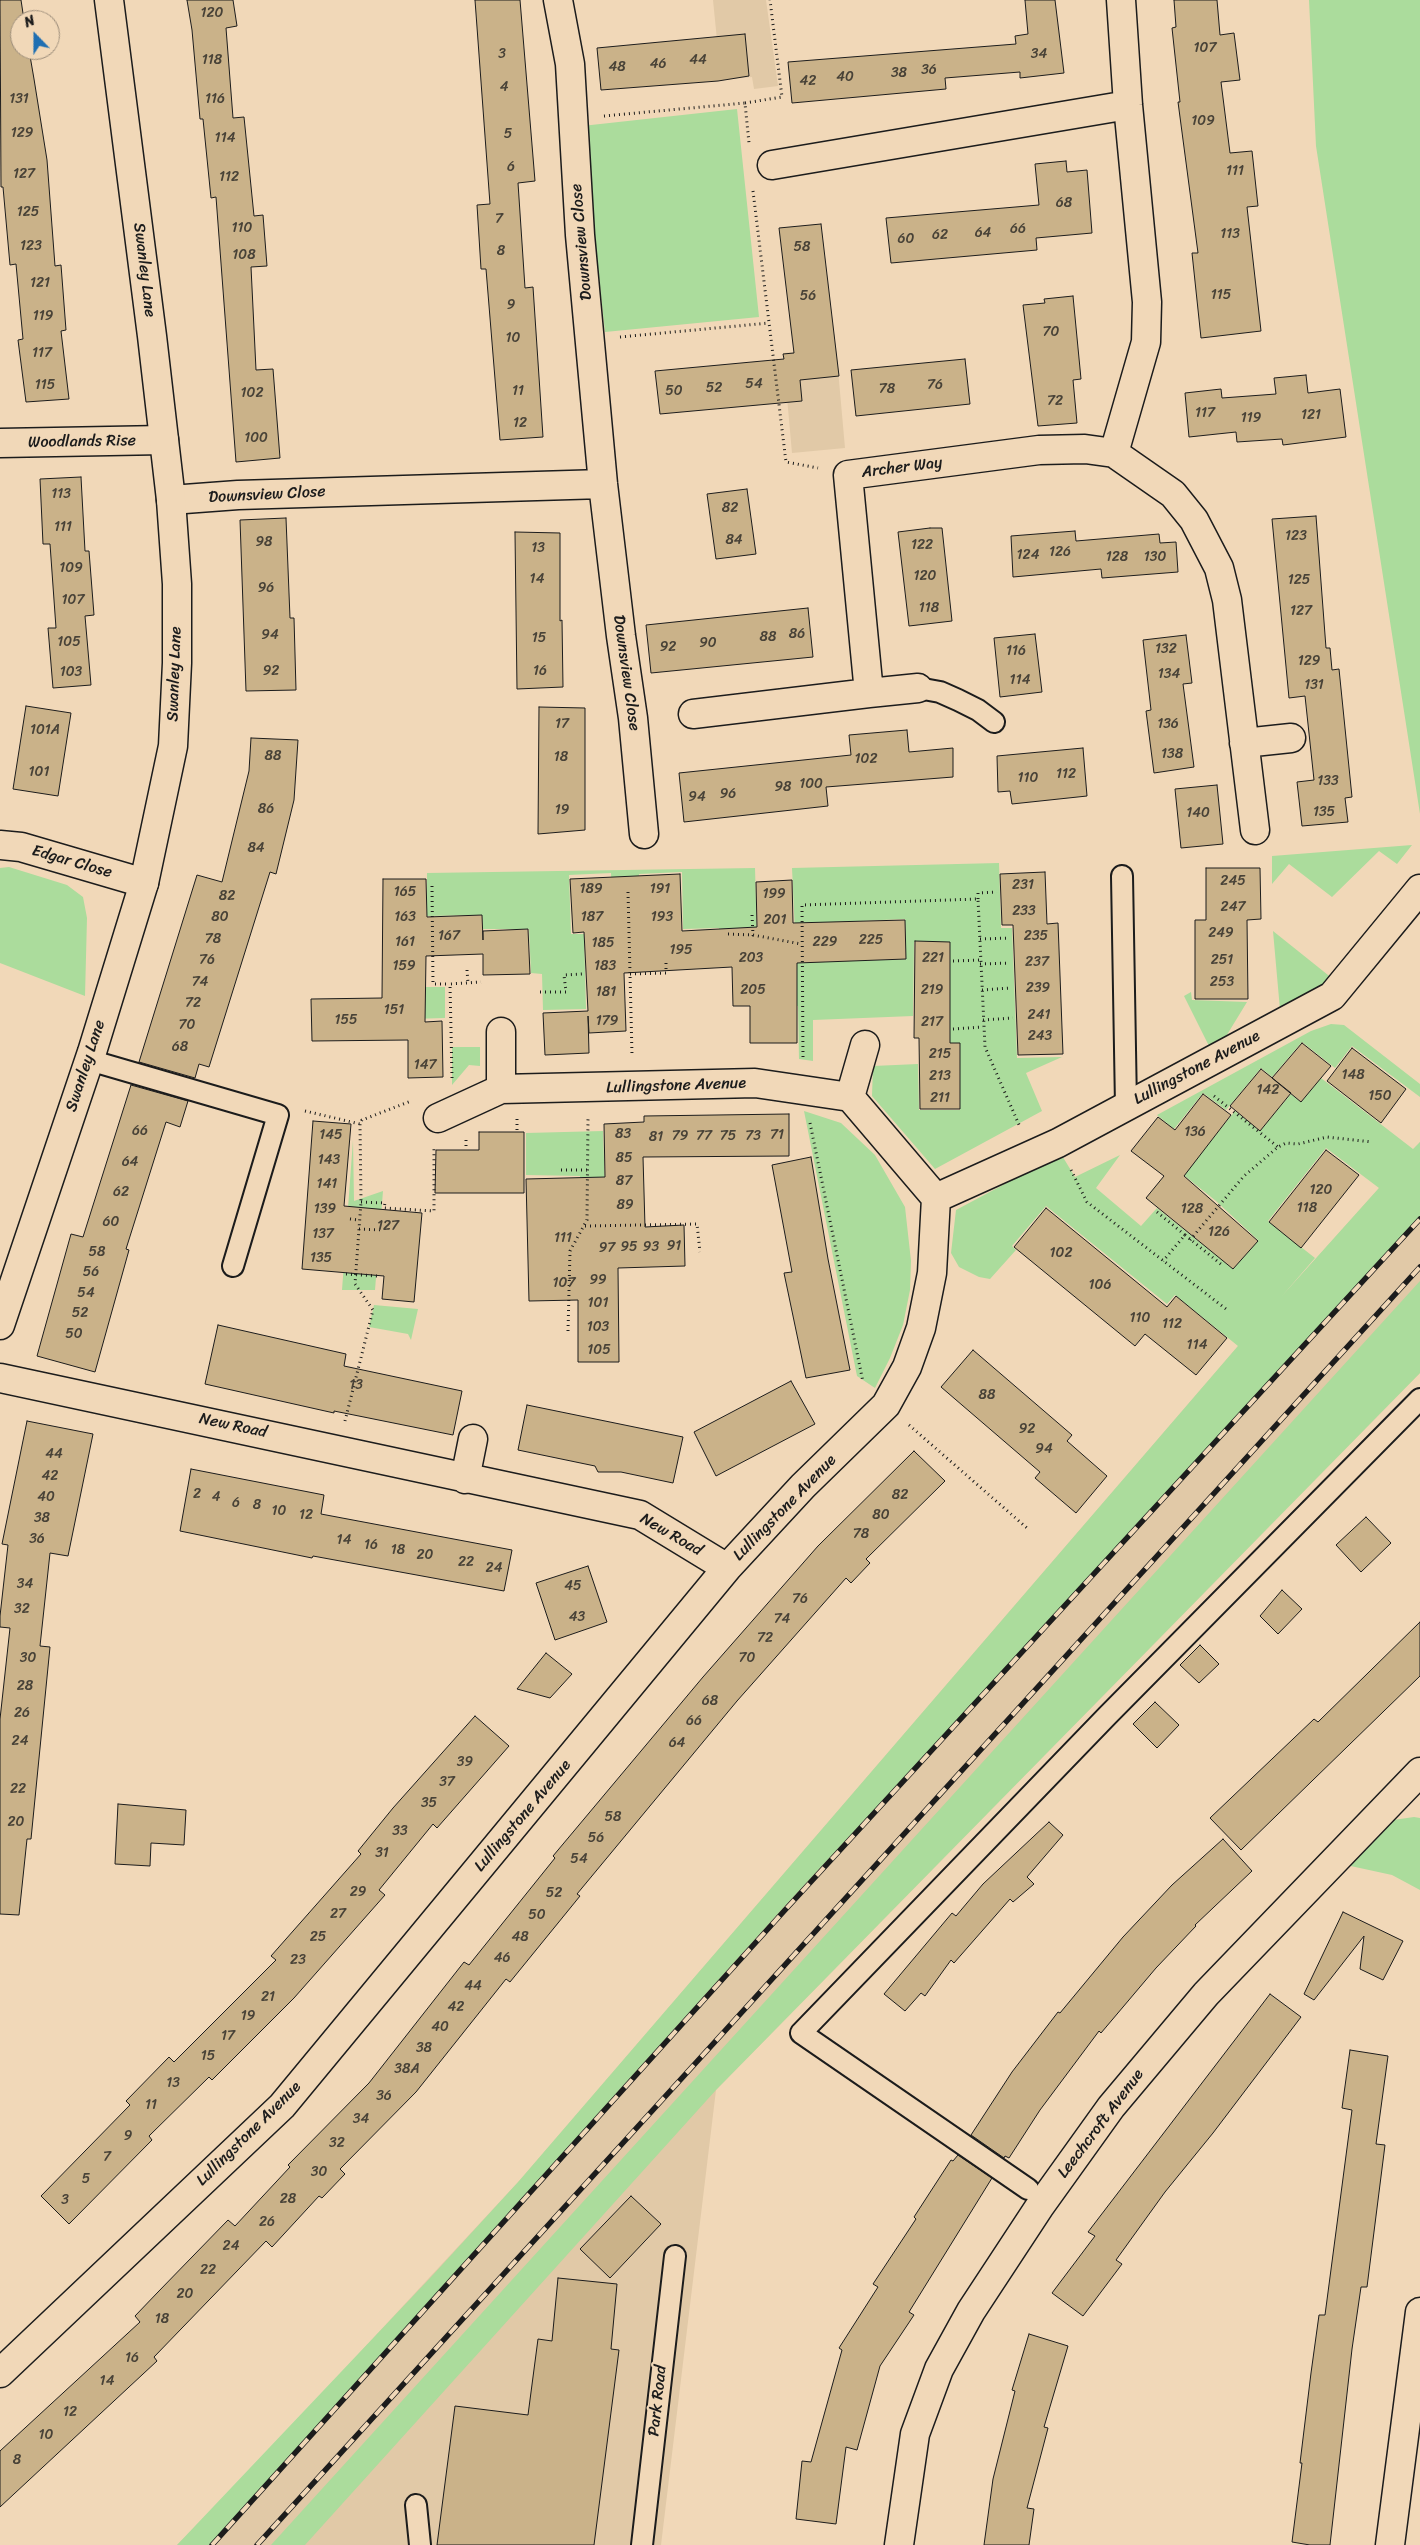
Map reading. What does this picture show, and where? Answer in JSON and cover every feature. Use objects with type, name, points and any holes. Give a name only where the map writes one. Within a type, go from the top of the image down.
[{"type":"street","name":"Swanley Lane","points":[[0,1325],[89,1060],[144,883],[173,746],[177,664],[177,584],[171,500],[109,0]]},
{"type":"street","name":"Downsview Close","points":[[558,0],[570,64],[580,235],[604,484],[621,636],[633,718],[644,834]]},
{"type":"street","points":[[1114,453],[1146,342],[1147,302],[1120,0]]},
{"type":"street","points":[[761,158],[1128,105]]},
{"type":"street","name":"Woodlands Rise","points":[[0,443],[164,440]]},
{"type":"street","name":"Archer Way","points":[[869,692],[848,475],[1039,450],[1084,449],[1114,453],[1172,494],[1194,520],[1210,546],[1219,568],[1227,600],[1255,830]]},
{"type":"street","name":"Downsview Close","points":[[171,500],[238,495],[604,484]]},
{"type":"street","points":[[693,714],[869,692],[918,688]]},
{"type":"street","points":[[1244,743],[1291,738]]},
{"type":"street","name":"Edgar Close","points":[[0,845],[22,847],[144,883]]},
{"type":"street","name":"Lullingstone Avenue","points":[[0,2374],[282,2106],[727,1568],[803,1486],[886,1405],[907,1367],[921,1328],[932,1273],[936,1198],[1058,1142],[1332,996],[1420,888]]},
{"type":"street","points":[[501,1032],[501,1089]]},
{"type":"street","points":[[865,1045],[850,1097],[936,1198]]},
{"type":"street","name":"Lullingstone Avenue","points":[[444,1124],[501,1089],[755,1084],[850,1097]]},
{"type":"street","name":"New Road","points":[[0,1378],[337,1448],[465,1478],[640,1515],[727,1568]]},
{"type":"street","points":[[465,1478],[473,1439]]},
{"type":"street","name":"Leechcroft Avenue","points":[[899,2545],[915,2434],[939,2369],[971,2312],[1040,2206],[1111,2107],[1206,1994],[1417,1781]]},
{"type":"street","points":[[1390,2545],[1420,2312]]},
{"type":"lane","points":[[918,688],[940,692],[958,700],[978,710],[994,722]]},
{"type":"lane","points":[[1122,876],[1126,1106]]},
{"type":"lane","points":[[89,1060],[278,1116],[233,1266]]},
{"type":"lane","points":[[1028,2189],[801,2033],[1106,1716],[1420,1399]]},
{"type":"lane","name":"Park Road","points":[[642,2545],[675,2256]]},
{"type":"lane","points":[[416,2505],[420,2545]]},
{"type":"path","points":[[601,116],[745,103],[782,97],[770,0]]},
{"type":"path","points":[[745,103],[761,158]]},
{"type":"path","points":[[753,190],[786,462],[848,475]]},
{"type":"path","points":[[591,340],[769,323]]},
{"type":"path","points":[[432,886],[433,984],[481,982]]},
{"type":"path","points":[[628,892],[633,1086]]},
{"type":"path","points":[[997,892],[978,893],[985,1048],[1032,1154]]},
{"type":"path","points":[[978,900],[802,905],[804,1090],[863,1382],[886,1405],[1027,1528]]},
{"type":"path","points":[[752,915],[753,935]]},
{"type":"path","points":[[728,934],[753,935],[801,944]]},
{"type":"path","points":[[980,939],[1010,938]]},
{"type":"path","points":[[630,974],[666,974],[666,960]]},
{"type":"path","points":[[953,962],[1010,963]]},
{"type":"path","points":[[467,970],[468,983]]},
{"type":"path","points":[[540,992],[566,992],[564,974],[583,974]]},
{"type":"path","points":[[361,1202],[385,1203],[384,1208],[434,1211],[434,1146],[444,1124],[450,984]]},
{"type":"path","points":[[982,990],[1010,988]]},
{"type":"path","points":[[983,1020],[1012,1018]]},
{"type":"path","points":[[953,1029],[983,1027]]},
{"type":"path","points":[[1186,1074],[1278,1147]]},
{"type":"path","points":[[568,1331],[570,1251],[587,1220],[588,1088]]},
{"type":"path","points":[[337,1448],[373,1310],[356,1284],[361,1202],[360,1124]]},
{"type":"path","points":[[1190,1240],[1244,1176],[1278,1147],[1286,1143],[1298,1144],[1327,1137],[1372,1142]]},
{"type":"path","points":[[1058,1142],[1087,1202],[1226,1309]]},
{"type":"path","points":[[560,1170],[587,1170]]},
{"type":"path","points":[[1157,1212],[1222,1265]]},
{"type":"path","points":[[350,1220],[359,1220]]},
{"type":"path","points":[[585,1226],[697,1224],[700,1252]]},
{"type":"path","points":[[359,1229],[383,1230]]},
{"type":"path","points":[[1163,1261],[1185,1235]]},
{"type":"path","points":[[346,1274],[377,1276]]},
{"type":"shaded area","points":[[713,0],[766,0],[778,86],[754,89],[752,77],[721,80]]},
{"type":"shaded area","points":[[836,347],[845,448],[792,453],[783,353]]},
{"type":"shaded area","points":[[1420,1142],[1420,1373],[716,2090],[661,2545],[177,2545],[246,2475],[519,2181],[1238,1346]]},
{"type":"green space","points":[[1309,0],[1420,0],[1420,814],[1316,146]]},
{"type":"green space","points":[[737,109],[759,317],[605,332],[582,126]]},
{"type":"green space","points":[[1412,845],[1397,864],[1379,851],[1332,897],[1289,864],[1272,884],[1272,856]]},
{"type":"green space","points":[[999,863],[1001,928],[1012,928],[1017,1058],[1062,1057],[1026,1073],[1042,1111],[935,1169],[872,1096],[873,1066],[918,1064],[919,1110],[960,1110],[960,1043],[949,1043],[950,942],[914,942],[913,1016],[813,1020],[813,1061],[799,1059],[798,1006],[774,1004],[795,933],[792,868]],"holes":[[[905,919],[906,959],[814,962],[813,923]]]},
{"type":"green space","points":[[9,867],[67,885],[83,897],[87,918],[85,996],[0,963],[0,868]]},
{"type":"green space","points":[[755,868],[757,937],[719,938],[719,928],[683,929],[682,872],[639,874],[641,933],[613,929],[611,873],[569,875],[571,934],[584,934],[586,1009],[543,1010],[542,974],[531,973],[529,929],[483,929],[482,915],[427,916],[427,873]]},
{"type":"green space","points":[[1273,931],[1338,983],[1281,1021]]},
{"type":"green space","points":[[410,987],[445,987],[445,1018],[411,1019]]},
{"type":"green space","points":[[1191,992],[1192,1000],[1247,1002],[1214,1056],[1184,996]]},
{"type":"green space","points":[[1331,1024],[1344,1025],[1420,1084],[1420,1097],[1352,1046],[1335,1068],[1302,1042],[1272,1077],[1261,1068],[1226,1110],[1203,1093],[1174,1129],[1157,1115],[1311,1031]]},
{"type":"green space","points":[[452,1047],[480,1047],[480,1066],[469,1065],[452,1085]]},
{"type":"green space","points":[[1321,1078],[1413,1149],[1420,1142],[1420,1220],[783,1908],[210,2545],[177,2545],[431,2277],[519,2181],[1238,1346],[1175,1295],[1167,1304],[1046,1206],[1012,1246],[1016,1250],[990,1279],[979,1277],[959,1267],[951,1253],[956,1210],[1061,1154],[1075,1177],[1120,1155],[1096,1188],[1141,1226],[1157,1208],[1233,1269],[1258,1240],[1216,1201],[1171,1165],[1202,1152],[1235,1111],[1260,1131],[1291,1094],[1301,1102]],"holes":[[[1326,1148],[1379,1188],[1282,1296],[1315,1258],[1268,1221]]]},
{"type":"green space","points":[[804,1111],[841,1123],[875,1155],[905,1207],[911,1261],[910,1290],[903,1325],[890,1358],[875,1388],[857,1376]]},
{"type":"green space","points":[[603,1131],[606,1219],[581,1212],[580,1176],[526,1175],[526,1133]]},
{"type":"green space","points":[[353,1140],[354,1201],[383,1191],[375,1290],[342,1290]]},
{"type":"green space","points":[[1420,1281],[1420,1373],[716,2090],[305,2545],[271,2545]]},
{"type":"green space","points":[[374,1305],[418,1309],[411,1340],[408,1334],[369,1327]]},
{"type":"green space","points":[[1414,1817],[1420,1818],[1420,1890],[1392,1875],[1346,1865],[1386,1821]]},
{"type":"building","points":[[0,0],[21,0],[22,10],[10,10],[10,60],[31,60],[47,160],[55,266],[61,265],[66,330],[61,331],[69,399],[26,402],[18,340],[23,339],[16,264],[10,265],[3,187],[1,187]]},
{"type":"building","points":[[187,0],[233,0],[237,26],[226,28],[233,118],[244,117],[254,216],[263,215],[267,266],[251,267],[256,370],[273,369],[280,458],[236,462],[216,197],[211,198],[203,119],[200,119],[192,30]]},
{"type":"building","points":[[475,0],[520,0],[535,181],[518,183],[525,288],[533,287],[543,437],[500,440],[486,269],[481,269],[477,205],[490,204]]},
{"type":"building","points":[[1025,0],[1055,0],[1064,73],[1020,78],[1020,72],[945,78],[946,89],[792,103],[788,62],[1016,44],[1015,36],[1028,34]]},
{"type":"building","points":[[1174,0],[1217,0],[1220,35],[1234,33],[1240,80],[1221,82],[1230,153],[1252,151],[1258,206],[1247,207],[1261,331],[1201,338],[1192,253],[1198,253],[1178,102],[1180,102],[1172,28],[1176,27]]},
{"type":"building","points":[[745,34],[749,76],[718,81],[601,90],[597,48]]},
{"type":"building","points":[[1066,161],[1067,172],[1087,170],[1092,233],[1036,238],[1037,250],[891,263],[886,218],[1039,205],[1035,164]]},
{"type":"building","points":[[821,224],[839,376],[800,380],[802,401],[660,414],[655,371],[784,359],[783,354],[794,353],[779,228]]},
{"type":"building","points":[[1073,296],[1081,379],[1073,380],[1077,423],[1038,426],[1023,305],[1045,303],[1044,299]]},
{"type":"building","points":[[965,359],[970,404],[856,416],[851,370]]},
{"type":"building","points":[[1306,375],[1308,393],[1340,389],[1346,437],[1283,445],[1282,439],[1237,442],[1236,432],[1189,437],[1185,393],[1221,389],[1222,398],[1276,394],[1274,378]]},
{"type":"building","points":[[81,477],[85,551],[89,551],[94,615],[85,616],[91,685],[53,688],[48,628],[56,628],[50,544],[43,544],[40,479]]},
{"type":"building","points":[[747,489],[756,554],[716,559],[707,494]]},
{"type":"building","points":[[1316,516],[1326,648],[1330,648],[1332,670],[1339,669],[1352,797],[1345,798],[1348,822],[1302,826],[1297,782],[1314,780],[1305,696],[1289,698],[1272,519]]},
{"type":"building","points":[[286,518],[290,618],[294,618],[296,690],[246,691],[240,520]]},
{"type":"building","points":[[942,528],[952,621],[909,626],[898,532]]},
{"type":"building","points":[[1075,531],[1076,541],[1159,534],[1160,543],[1176,542],[1178,572],[1102,578],[1101,569],[1013,577],[1011,536]]},
{"type":"building","points":[[515,532],[560,533],[560,621],[562,620],[563,687],[517,689]]},
{"type":"building","points":[[808,608],[813,657],[651,673],[646,625]]},
{"type":"building","points":[[1035,634],[1042,692],[1000,697],[994,638]]},
{"type":"building","points":[[1186,635],[1192,683],[1183,684],[1194,767],[1154,773],[1146,711],[1151,710],[1143,640]]},
{"type":"building","points":[[26,706],[71,713],[58,796],[13,789]]},
{"type":"building","points":[[539,707],[585,708],[585,830],[538,834]]},
{"type":"building","points":[[907,730],[909,752],[953,748],[953,777],[826,787],[828,806],[684,822],[679,773],[851,755],[849,735]]},
{"type":"building","points":[[251,738],[298,740],[294,800],[276,874],[270,872],[209,1067],[199,1064],[195,1078],[139,1062],[197,875],[222,882],[249,771]]},
{"type":"building","points":[[1083,748],[1087,796],[1012,804],[1010,791],[998,792],[997,756]]},
{"type":"building","points":[[1217,785],[1223,844],[1181,848],[1175,789]]},
{"type":"building","points":[[1206,868],[1260,868],[1261,919],[1247,920],[1248,999],[1195,999],[1195,920],[1206,920]]},
{"type":"building","points":[[1045,872],[1047,924],[1058,923],[1063,1054],[1018,1055],[1013,925],[1002,925],[1000,874]]},
{"type":"building","points":[[680,874],[682,931],[757,927],[756,882],[792,880],[793,923],[905,920],[906,959],[797,963],[797,1043],[750,1043],[750,1006],[733,1006],[732,967],[624,973],[626,1031],[589,1033],[588,1016],[589,1053],[545,1055],[543,1013],[588,1011],[584,932],[573,933],[570,879]]},
{"type":"building","points":[[383,879],[426,879],[427,917],[482,915],[483,940],[483,931],[528,929],[530,974],[483,975],[483,954],[426,956],[425,1022],[442,1021],[443,1077],[408,1078],[408,1040],[312,1041],[311,999],[382,998]]},
{"type":"building","points":[[915,941],[950,942],[950,1043],[960,1043],[960,1109],[920,1109],[919,1038],[914,1038]]},
{"type":"building","points":[[1302,1043],[1331,1066],[1301,1102],[1272,1078]]},
{"type":"building","points":[[1352,1048],[1406,1089],[1381,1123],[1327,1081]]},
{"type":"building","points":[[1261,1069],[1291,1093],[1260,1131],[1230,1106]]},
{"type":"building","points":[[131,1085],[188,1101],[180,1127],[166,1122],[126,1249],[129,1250],[95,1372],[37,1356],[71,1234],[83,1237]]},
{"type":"building","points":[[1203,1094],[1231,1115],[1184,1176],[1258,1241],[1233,1269],[1146,1198],[1164,1176],[1131,1151],[1158,1117],[1175,1130]]},
{"type":"building","points":[[789,1114],[789,1156],[643,1157],[645,1227],[684,1225],[685,1266],[618,1268],[619,1362],[578,1362],[578,1300],[529,1301],[526,1179],[605,1177],[604,1124],[644,1122],[644,1116]]},
{"type":"building","points":[[313,1121],[351,1124],[344,1206],[422,1213],[414,1302],[382,1299],[384,1276],[302,1269]]},
{"type":"building","points":[[479,1132],[524,1132],[524,1193],[435,1193],[436,1150],[479,1150]]},
{"type":"building","points":[[1326,1150],[1359,1175],[1301,1248],[1269,1222]]},
{"type":"building","points":[[811,1157],[828,1259],[850,1370],[806,1378],[784,1273],[792,1272],[772,1165]]},
{"type":"building","points":[[1046,1208],[1167,1307],[1176,1296],[1227,1338],[1196,1375],[1145,1334],[1135,1346],[1014,1247]]},
{"type":"building","points":[[218,1325],[346,1354],[344,1366],[462,1391],[453,1435],[334,1411],[334,1413],[205,1384]]},
{"type":"building","points":[[973,1350],[1072,1435],[1067,1441],[1107,1476],[1076,1513],[1035,1478],[1040,1472],[941,1387]]},
{"type":"building","points":[[791,1381],[815,1424],[716,1476],[694,1432]]},
{"type":"building","points":[[527,1405],[683,1437],[673,1483],[621,1472],[598,1472],[595,1466],[518,1450]]},
{"type":"building","points":[[27,1421],[93,1434],[68,1556],[50,1553],[40,1646],[50,1647],[31,1839],[27,1839],[19,1915],[0,1914],[0,1719],[10,1628],[0,1627],[0,1616],[8,1545],[2,1544]]},
{"type":"building","points":[[914,1451],[945,1481],[866,1559],[870,1563],[851,1583],[846,1578],[737,1701],[577,1894],[580,1896],[510,1982],[506,1979],[416,2092],[340,2169],[345,2174],[322,2198],[319,2196],[272,2247],[266,2241],[154,2357],[157,2361],[0,2507],[0,2451],[140,2322],[135,2316],[228,2220],[235,2226],[290,2167],[288,2165],[369,2083],[464,1962],[469,1965],[555,1858],[553,1856],[703,1677],[818,1546]]},
{"type":"building","points":[[191,1469],[324,1495],[321,1514],[512,1550],[504,1591],[313,1556],[312,1558],[180,1531]]},
{"type":"building","points":[[1366,1517],[1391,1543],[1361,1572],[1336,1545]]},
{"type":"building","points":[[588,1566],[607,1622],[555,1640],[536,1583]]},
{"type":"building","points":[[1282,1590],[1302,1609],[1278,1634],[1260,1616]]},
{"type":"building","points":[[1420,1622],[1420,1676],[1241,1850],[1210,1818],[1314,1719],[1318,1722]]},
{"type":"building","points":[[1200,1645],[1219,1664],[1199,1683],[1180,1665]]},
{"type":"building","points":[[546,1653],[572,1674],[550,1698],[517,1689]]},
{"type":"building","points":[[1155,1702],[1179,1725],[1157,1748],[1133,1724]]},
{"type":"building","points":[[475,1716],[509,1746],[437,1828],[433,1824],[379,1890],[385,1895],[294,1998],[212,2080],[209,2077],[149,2136],[152,2140],[69,2224],[41,2196],[130,2105],[126,2101],[169,2057],[174,2062],[276,1960],[271,1956],[361,1854],[358,1851],[393,1808]]},
{"type":"building","points":[[118,1804],[186,1810],[184,1845],[151,1843],[150,1866],[115,1864]]},
{"type":"building","points":[[1049,1822],[1063,1835],[1027,1877],[1034,1884],[1013,1902],[1010,1899],[954,1963],[951,1960],[925,1996],[921,1993],[905,2011],[884,1994],[952,1913],[956,1916],[983,1884]]},
{"type":"building","points":[[1223,1839],[1252,1871],[1195,1925],[1101,2033],[1099,2031],[1040,2110],[1009,2158],[1005,2156],[1004,2158],[971,2135],[1012,2072],[1058,2012],[1060,2013],[1123,1937],[1172,1885]]},
{"type":"building","points":[[1343,1912],[1403,1941],[1383,1980],[1360,1969],[1364,1936],[1314,2000],[1304,1994]]},
{"type":"building","points":[[1270,1994],[1301,2017],[1213,2133],[1165,2192],[1116,2260],[1122,2264],[1083,2316],[1052,2293],[1095,2236],[1088,2232]]},
{"type":"building","points":[[1350,2050],[1388,2056],[1376,2144],[1385,2145],[1367,2287],[1361,2287],[1352,2349],[1330,2545],[1310,2545],[1292,2542],[1319,2315],[1325,2315],[1352,2110],[1342,2108]]},
{"type":"building","points":[[958,2155],[992,2178],[909,2312],[914,2315],[880,2366],[857,2450],[846,2447],[836,2524],[796,2519],[802,2461],[811,2462],[842,2350],[839,2348],[878,2287],[873,2284],[916,2219],[914,2217],[951,2160],[953,2161]]},
{"type":"building","points":[[631,2196],[661,2224],[610,2278],[580,2249]]},
{"type":"building","points":[[558,2278],[617,2284],[611,2349],[619,2350],[594,2545],[437,2545],[455,2406],[528,2415],[538,2339],[552,2341]]},
{"type":"building","points":[[1029,2334],[1068,2346],[1044,2427],[1048,2428],[1027,2508],[1034,2509],[1029,2545],[984,2545],[993,2479],[1015,2391],[1012,2390]]},
{"type":"railway","points":[[212,2545],[785,1910],[1420,1219]]},
{"type":"railway","points":[[257,2545],[1420,1267]]}]
